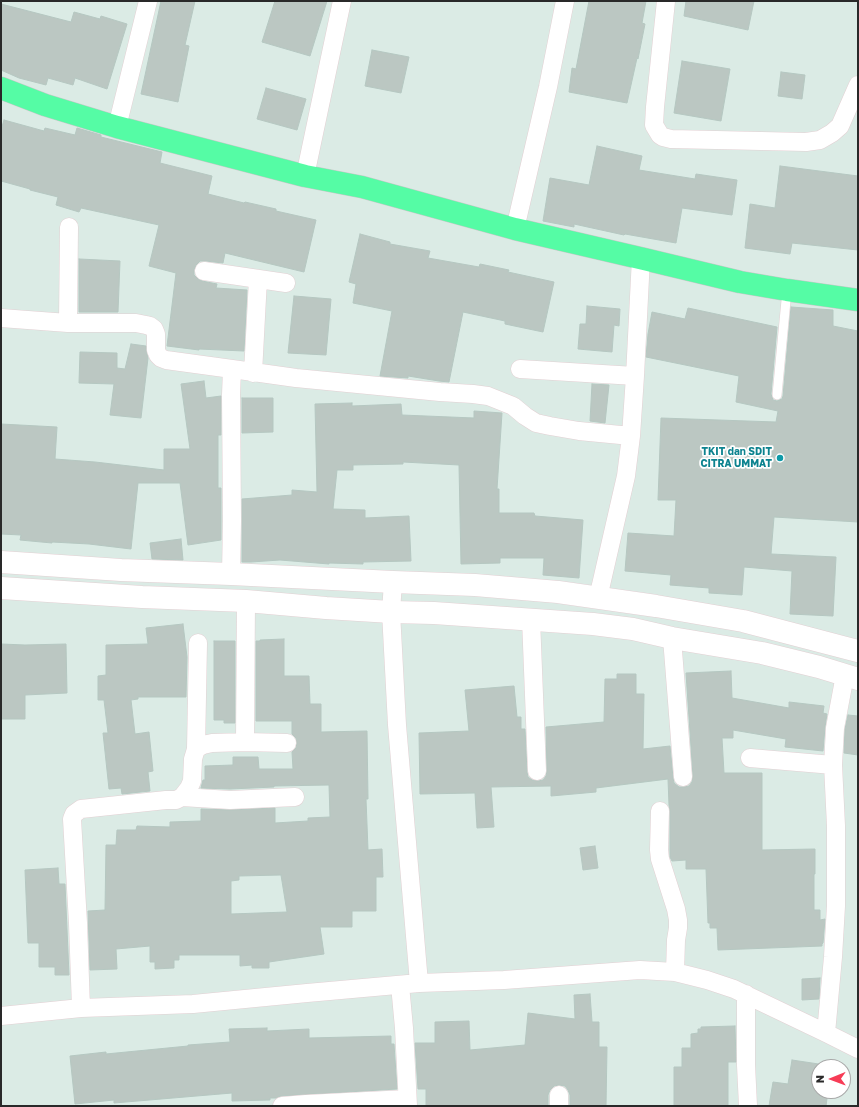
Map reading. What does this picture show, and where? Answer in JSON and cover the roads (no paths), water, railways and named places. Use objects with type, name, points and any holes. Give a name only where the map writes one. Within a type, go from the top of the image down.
[{"type":"highway","points":[[1,88],[45,105],[117,127],[305,176],[362,188],[515,229],[740,282],[858,300]]},
{"type":"street","points":[[117,127],[148,1]]},
{"type":"street","points":[[305,176],[342,1]]},
{"type":"street","points":[[515,229],[548,86],[565,1]]},
{"type":"street","points":[[666,1],[654,125],[663,137],[806,142],[820,140],[840,126],[858,86]]},
{"type":"street","points":[[68,323],[69,227]]},
{"type":"street","points":[[598,598],[626,476],[636,376],[641,258]]},
{"type":"street","points":[[204,271],[286,283]]},
{"type":"street","points":[[253,373],[258,279]]},
{"type":"street","points":[[1,318],[68,323],[136,323],[150,326],[154,329],[156,334],[156,350],[158,355],[166,360],[303,379],[488,396],[513,406],[525,416],[536,422],[550,426],[579,431],[631,436]]},
{"type":"street","points":[[231,574],[232,369]]},
{"type":"street","points":[[520,369],[636,376]]},
{"type":"street","points":[[1,562],[121,570],[475,585],[558,592],[744,621],[858,651]]},
{"type":"street","points":[[393,582],[391,612],[397,725],[419,983]]},
{"type":"street","points":[[1,588],[246,601],[326,608],[434,613],[593,624],[633,629],[672,638],[762,653],[852,677],[835,728],[833,765],[836,826],[836,906],[826,1033]]},
{"type":"street","points":[[245,742],[246,601]]},
{"type":"street","points":[[531,619],[537,771]]},
{"type":"street","points":[[672,638],[683,777]]},
{"type":"street","points":[[81,1008],[72,819],[74,814],[81,809],[176,800],[182,797],[189,788],[192,781],[193,759],[196,749],[198,642]]},
{"type":"street","points":[[196,749],[203,745],[212,743],[286,743]]},
{"type":"street","points":[[750,758],[833,765]]},
{"type":"street","points":[[182,797],[230,800],[260,800],[295,797]]},
{"type":"street","points":[[660,811],[660,859],[678,920],[675,972]]},
{"type":"street","points":[[1,1016],[81,1008],[193,1004],[419,983],[504,980],[640,970],[675,972],[734,989],[858,1049]]},
{"type":"street","points":[[282,1106],[306,1104],[408,1102],[400,985]]},
{"type":"street","points":[[746,994],[746,1065],[748,1106]]},
{"type":"lane","points":[[778,395],[787,290]]},
{"type":"place","name":"TKIT dan SDIT CITRA UMMAT","points":[[780,458]]}]
